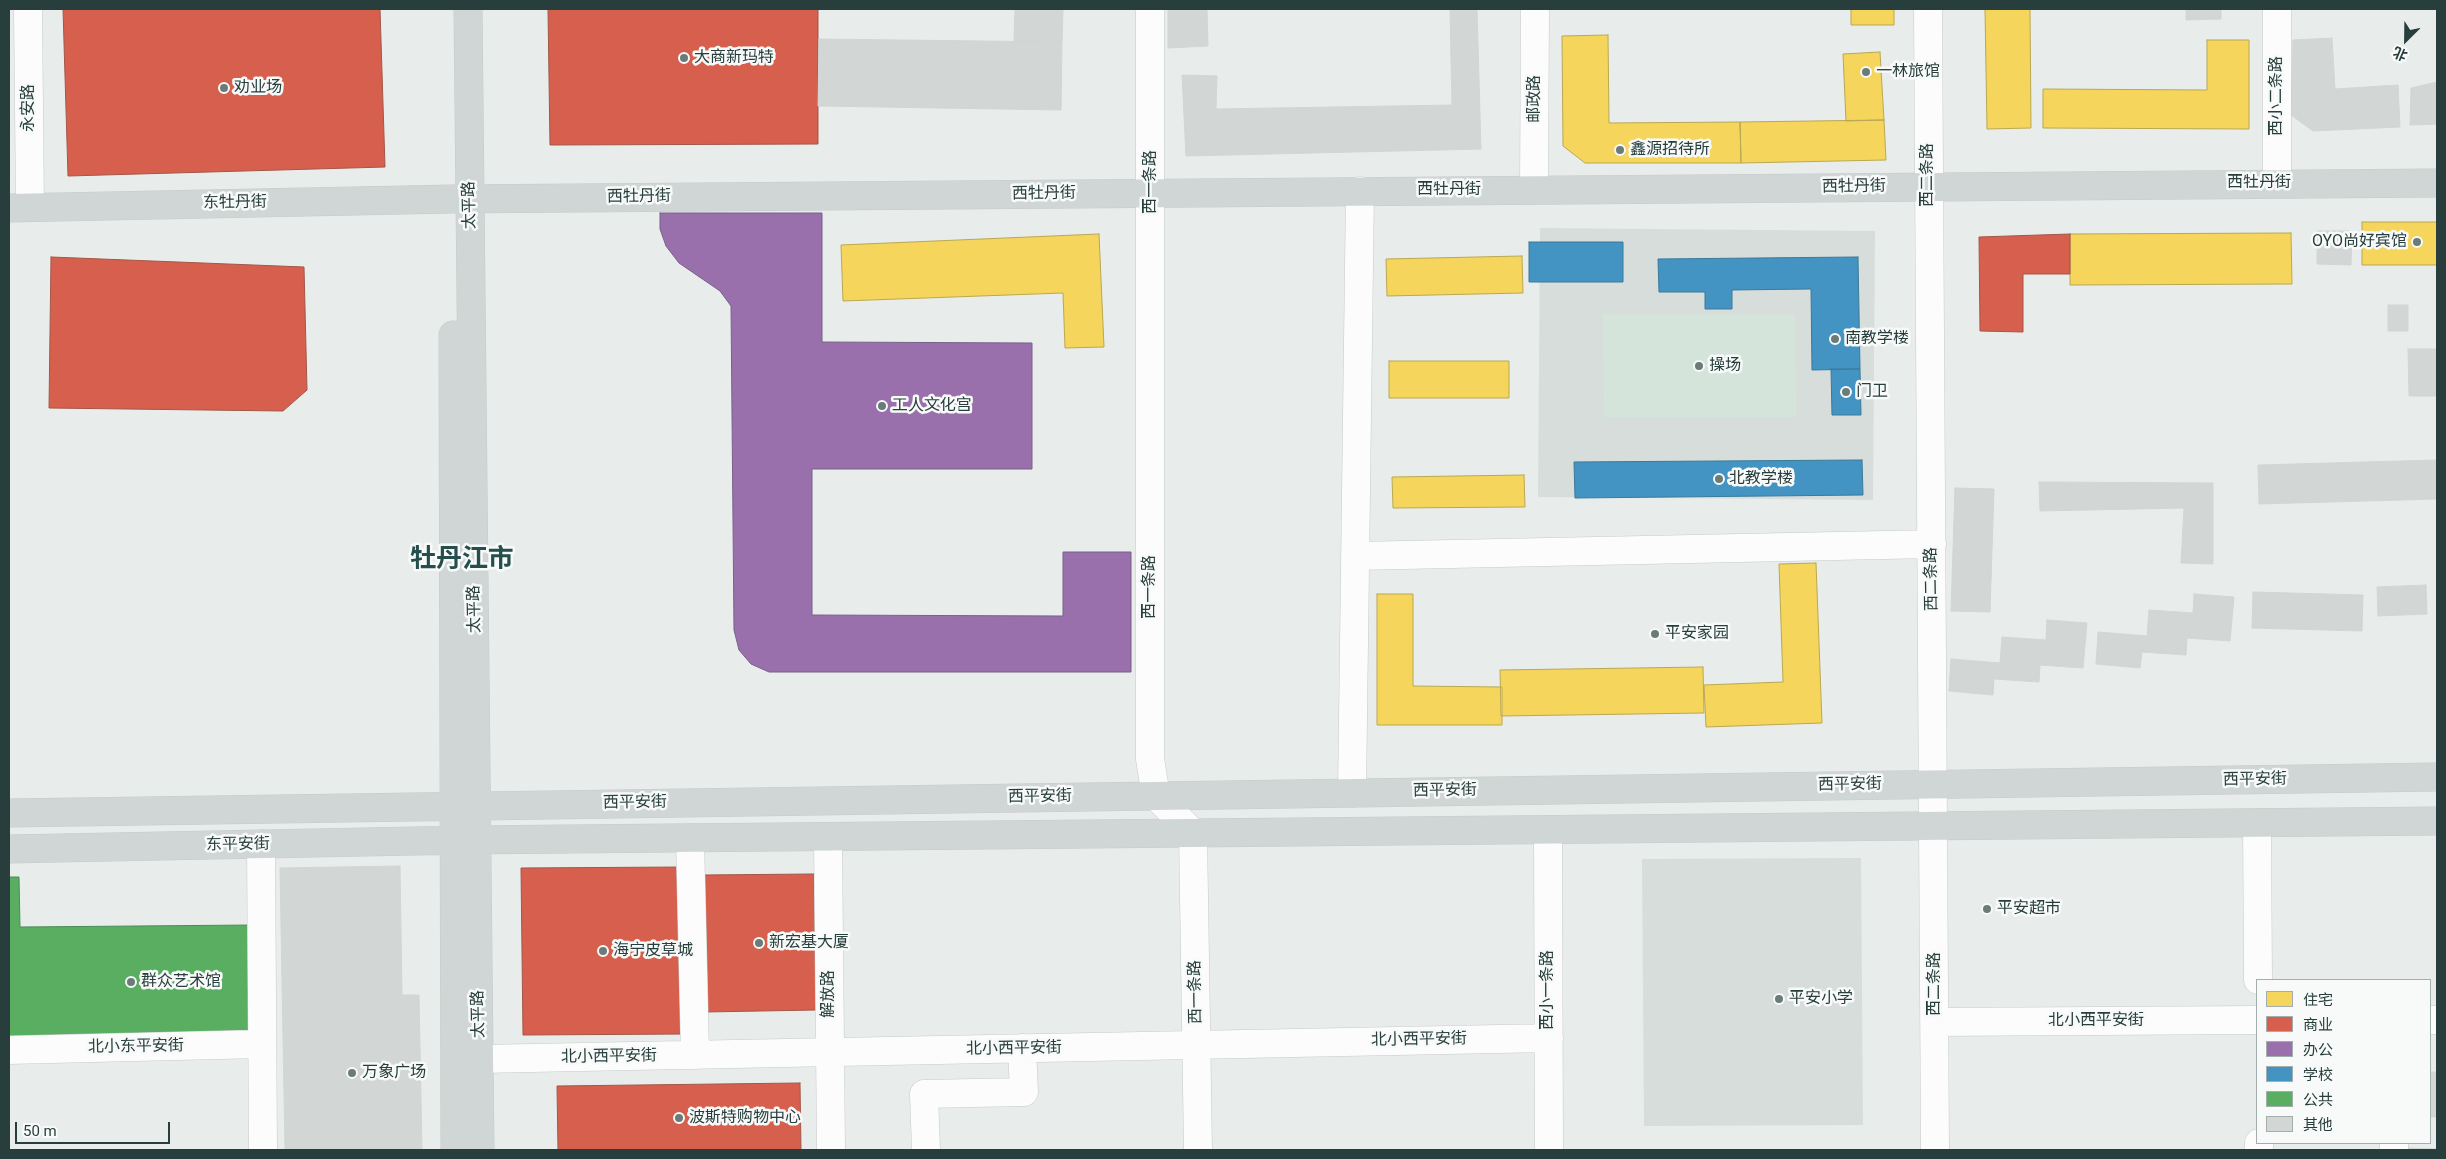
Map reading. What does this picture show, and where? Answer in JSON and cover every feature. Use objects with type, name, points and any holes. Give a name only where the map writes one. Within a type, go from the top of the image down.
[{"type":"main road","name":"太平路","points":[[450,9],[462,199]]},
{"type":"main road","name":"太平路","points":[[468,9],[462,199],[465,806],[480,1059],[480,1150]]},
{"type":"main road","name":"西牡丹街","points":[[462,199],[2437,183]]},
{"type":"main road","name":"东牡丹街","points":[[19,208],[462,199]]},
{"type":"main road","name":"西平安街","points":[[465,806],[2437,778]]},
{"type":"main road","points":[[9,813],[465,806]]},
{"type":"main road","points":[[466,840],[2437,821]]},
{"type":"main road","name":"太平路","points":[[454,1150],[466,840]]},
{"type":"main road","name":"东平安街","points":[[9,849],[466,840]]},
{"type":"street","name":"永安路","points":[[19,208],[28,9]]},
{"type":"street","name":"西一条路","points":[[1150,9],[1150,759],[1156,796]]},
{"type":"street","name":"邮政路","points":[[1534,190],[1535,9]]},
{"type":"street","name":"西二条路","points":[[1928,9],[1935,1150]]},
{"type":"street","name":"西小二条路","points":[[2277,9],[2277,183]]},
{"type":"street","points":[[1352,793],[1360,191]]},
{"type":"street","points":[[1355,556],[1932,544]]},
{"type":"street","points":[[1156,796],[1193,833]]},
{"type":"street","points":[[2257,824],[2258,979]]},
{"type":"street","name":"西小一条路","points":[[1548,830],[1549,1150]]},
{"type":"street","name":"西一条路","points":[[1193,833],[1198,1150]]},
{"type":"street","name":"解放路","points":[[828,837],[831,1150]]},
{"type":"street","points":[[690,838],[695,1055]]},
{"type":"street","points":[[260,844],[263,1150]]},
{"type":"street","name":"北小西平安街","points":[[1935,1022],[2256,1020]]},
{"type":"street","name":"北小西平安街","points":[[480,1059],[1548,1038]]},
{"type":"street","name":"北小东平安街","points":[[9,1050],[262,1044]]},
{"type":"street","points":[[926,1150],[924,1094],[1024,1092],[1022,1048]]},
{"type":"shaded area","points":[[1540,228],[1875,231],[1873,500],[1538,497]]},
{"type":"shaded area","name":"操场","points":[[1603,314],[1795,314],[1796,417],[1604,417]]},
{"type":"shaded area","points":[[1861,858],[1863,1125],[1644,1126],[1642,859]]},
{"type":"building: 住宅","points":[[1851,9],[1894,9],[1894,25],[1851,25]]},
{"type":"building: 住宅","points":[[1985,9],[2030,9],[2031,128],[1987,129]]},
{"type":"building: 住宅","points":[[1608,35],[1609,123],[1740,122],[1741,163],[1585,163],[1563,146],[1562,36]]},
{"type":"building: 住宅","points":[[2207,40],[2249,40],[2249,129],[2043,128],[2043,89],[2207,90]]},
{"type":"building: 住宅","points":[[1880,52],[1884,120],[1846,121],[1843,54]]},
{"type":"building: 住宅","points":[[1884,120],[1886,160],[1741,163],[1740,122]]},
{"type":"building: 住宅","points":[[2362,222],[2437,222],[2437,265],[2362,265]]},
{"type":"building: 住宅","points":[[2291,233],[2292,284],[2070,285],[2070,234]]},
{"type":"building: 住宅","points":[[1099,234],[1104,347],[1065,348],[1063,293],[843,301],[841,245]]},
{"type":"building: 住宅","points":[[1522,256],[1523,293],[1387,296],[1386,259]]},
{"type":"building: 住宅","points":[[1389,361],[1509,361],[1509,398],[1389,398]]},
{"type":"building: 住宅","points":[[1524,475],[1525,507],[1393,508],[1392,477]]},
{"type":"building: 住宅","points":[[1816,563],[1822,723],[1706,727],[1704,685],[1783,682],[1779,564]]},
{"type":"building: 住宅","points":[[1377,594],[1413,594],[1413,686],[1502,687],[1502,725],[1377,725]]},
{"type":"building: 住宅","points":[[1703,667],[1704,713],[1501,716],[1500,670]]},
{"type":"building: 商业","name":"劝业场","points":[[63,9],[380,9],[385,167],[68,176]]},
{"type":"building: 商业","name":"大商新玛特","points":[[548,9],[818,9],[818,144],[550,145]]},
{"type":"building: 商业","points":[[2070,234],[2070,274],[2023,274],[2023,332],[1980,331],[1979,237]]},
{"type":"building: 商业","points":[[51,257],[304,267],[307,390],[283,411],[49,408]]},
{"type":"building: 商业","name":"海宁皮草城","points":[[683,867],[685,1034],[523,1035],[521,868]]},
{"type":"building: 商业","name":"新宏基大厦","points":[[814,874],[816,1010],[705,1012],[703,875]]},
{"type":"building: 商业","name":"波斯特购物中心","points":[[800,1083],[801,1150],[558,1150],[557,1086]]},
{"type":"building: 办公","name":"工人文化宫","points":[[660,213],[822,213],[822,342],[1032,343],[1032,469],[812,469],[812,615],[1063,616],[1063,552],[1131,552],[1131,672],[769,672],[751,664],[739,650],[734,630],[731,306],[720,291],[679,263],[666,246],[660,229]]},
{"type":"building: 学校","points":[[1529,242],[1623,242],[1623,282],[1529,282]]},
{"type":"building: 学校","name":"南教学楼","points":[[1858,257],[1860,369],[1812,370],[1811,289],[1732,290],[1732,309],[1705,309],[1705,292],[1659,292],[1658,259]]},
{"type":"building: 学校","name":"门卫","points":[[1831,369],[1860,369],[1861,415],[1832,415]]},
{"type":"building: 学校","name":"北教学楼","points":[[1862,460],[1863,495],[1575,498],[1574,462]]},
{"type":"building: 公共","name":"群众艺术馆","points":[[9,877],[19,877],[20,927],[253,925],[254,1037],[9,1039]]},
{"type":"building: 其他","points":[[1015,9],[1063,9],[1062,42],[1014,41]]},
{"type":"building: 其他","points":[[1168,9],[1207,9],[1208,46],[1168,48]]},
{"type":"building: 其他","points":[[1450,9],[1477,9],[1481,149],[1186,156],[1182,75],[1217,76],[1216,109],[1452,105]]},
{"type":"building: 其他","points":[[2186,9],[2221,9],[2221,19],[2186,20]]},
{"type":"building: 其他","points":[[2332,38],[2335,89],[2398,85],[2400,127],[2313,131],[2291,115],[2293,40]]},
{"type":"building: 其他","points":[[819,39],[1062,42],[1061,110],[818,106]]},
{"type":"building: 其他","points":[[2437,82],[2437,124],[2410,125],[2411,88]]},
{"type":"building: 其他","points":[[2317,231],[2352,231],[2351,265],[2317,264]]},
{"type":"building: 其他","points":[[2388,305],[2408,305],[2408,331],[2388,331]]},
{"type":"building: 其他","points":[[2408,349],[2437,349],[2437,396],[2409,396]]},
{"type":"building: 其他","points":[[2437,460],[2437,499],[2259,504],[2258,465]]},
{"type":"building: 其他","points":[[2039,482],[2213,483],[2213,564],[2181,563],[2184,508],[2040,511]]},
{"type":"building: 其他","points":[[1955,488],[1994,489],[1990,612],[1951,611]]},
{"type":"building: 其他","points":[[2426,585],[2427,614],[2378,616],[2377,587]]},
{"type":"building: 其他","points":[[2253,592],[2363,595],[2362,631],[2252,628]]},
{"type":"building: 其他","points":[[2194,594],[2234,597],[2230,641],[2187,638],[2186,655],[2142,652],[2140,668],[2096,664],[2098,632],[2147,636],[2149,610],[2193,613]]},
{"type":"building: 其他","points":[[2047,620],[2087,623],[2083,668],[2040,665],[2039,682],[1994,679],[1993,695],[1949,691],[1951,659],[2000,663],[2002,637],[2046,640]]},
{"type":"building: 其他","name":"万象广场","points":[[400,866],[402,995],[419,995],[422,1150],[285,1150],[280,868]]},
{"type":"building: 其他","points":[[2431,1072],[2437,1072],[2437,1117],[2431,1117]]},
{"type":"building: 其他","points":[[2407,1148],[2437,1149],[2437,1150],[2407,1150]]},
{"type":"place","name":"大商新玛特","points":[[684,58]]},
{"type":"place","name":"一林旅馆","points":[[1866,72]]},
{"type":"place","name":"劝业场","points":[[224,88]]},
{"type":"place","name":"鑫源招待所","points":[[1620,150]]},
{"type":"place","name":"OYO尚好宾馆","points":[[2417,242]]},
{"type":"place","name":"南教学楼","points":[[1835,339]]},
{"type":"place","name":"操场","points":[[1699,366]]},
{"type":"place","name":"门卫","points":[[1846,392]]},
{"type":"place","name":"工人文化宫","points":[[882,406]]},
{"type":"place","name":"北教学楼","points":[[1719,479]]},
{"type":"place","name":"平安家园","points":[[1655,634]]},
{"type":"place","name":"平安超市","points":[[1987,909]]},
{"type":"place","name":"新宏基大厦","points":[[759,943]]},
{"type":"place","name":"海宁皮草城","points":[[603,951]]},
{"type":"place","name":"群众艺术馆","points":[[131,982]]},
{"type":"place","name":"平安小学","points":[[1779,999]]},
{"type":"place","name":"万象广场","points":[[352,1073]]},
{"type":"place","name":"波斯特购物中心","points":[[679,1118]]},
{"type":"district","name":"牡丹江市","points":[[462,560]]}]
